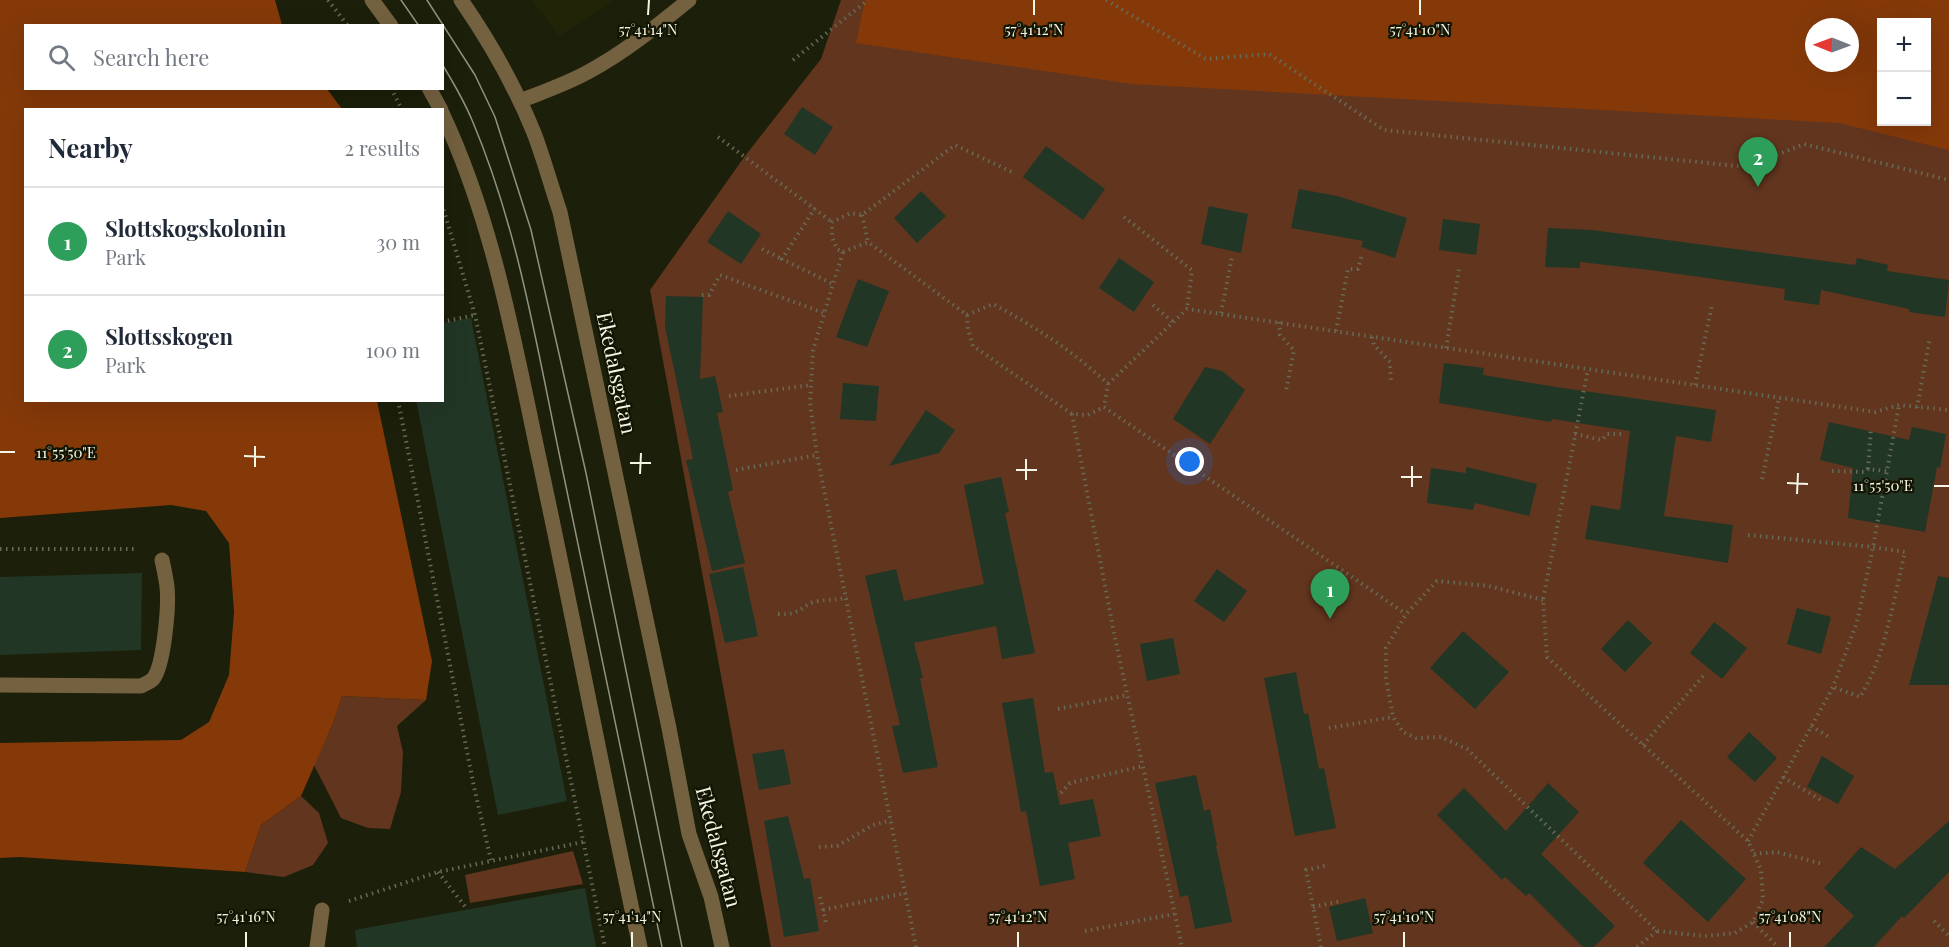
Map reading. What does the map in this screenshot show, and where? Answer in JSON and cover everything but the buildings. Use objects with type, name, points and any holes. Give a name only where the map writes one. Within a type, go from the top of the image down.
[{"type":"street","points":[[372,0],[390,24]]},
{"type":"street","name":"Ekedalsgatan","points":[[461,0],[487,38],[520,101],[560,212],[669,728],[689,834],[711,897],[722,947]]},
{"type":"street","points":[[520,101],[558,87],[588,72],[629,47],[689,0]]},
{"type":"street","points":[[430,90],[440,108]]},
{"type":"street","points":[[444,116],[474,189],[507,306],[576,630],[639,947]]},
{"type":"street","points":[[0,686],[141,686],[153,679],[159,667],[164,643],[168,589],[162,560]]},
{"type":"street","points":[[317,947],[322,910]]},
{"type":"path","points":[[328,0],[346,24]]},
{"type":"path","points":[[793,60],[868,0]]},
{"type":"path","points":[[1106,0],[1206,59],[1269,54],[1384,130],[1747,167],[1804,144],[1949,180]]},
{"type":"path","points":[[392,90],[401,108]]},
{"type":"path","points":[[718,137],[832,222]]},
{"type":"path","points":[[832,222],[850,213],[862,215],[955,145],[1014,173]]},
{"type":"path","points":[[782,260],[814,208]]},
{"type":"path","points":[[444,211],[475,315],[605,947]]},
{"type":"path","points":[[862,215],[868,242],[967,315],[968,330],[973,346],[1072,414],[1088,416],[1104,407]]},
{"type":"path","points":[[1104,407],[1108,384],[1187,309],[1192,270],[1124,217]]},
{"type":"path","points":[[832,222],[832,237],[837,249],[843,252],[868,242]]},
{"type":"path","points":[[762,249],[833,284]]},
{"type":"path","points":[[843,252],[813,350],[810,403],[817,455],[916,947]]},
{"type":"path","points":[[1336,331],[1348,269],[1358,269],[1362,255]]},
{"type":"path","points":[[1221,313],[1233,256]]},
{"type":"path","points":[[1446,348],[1459,269]]},
{"type":"path","points":[[702,294],[710,295],[720,275],[825,313]]},
{"type":"path","points":[[967,315],[993,304],[1029,324],[1083,360],[1108,384]]},
{"type":"path","points":[[1153,305],[1174,323]]},
{"type":"path","points":[[1695,385],[1712,305]]},
{"type":"path","points":[[1187,309],[1875,412],[1899,405],[1949,410]]},
{"type":"path","points":[[444,322],[475,315]]},
{"type":"path","points":[[1279,322],[1280,335],[1294,350],[1286,391]]},
{"type":"path","points":[[1372,337],[1374,345],[1390,362],[1391,382]]},
{"type":"path","points":[[1917,408],[1930,337]]},
{"type":"path","points":[[1542,600],[1489,586],[1437,582],[1406,614],[1386,648],[1386,678],[1392,717],[1403,732],[1416,738],[1442,737],[1467,749],[1657,931],[1705,936],[1735,933],[1753,922],[1763,899],[1761,870],[1748,841],[1547,657],[1542,600],[1587,369]]},
{"type":"path","points":[[729,396],[811,385]]},
{"type":"path","points":[[1762,478],[1779,398]]},
{"type":"path","points":[[398,402],[471,775],[491,860]]},
{"type":"path","points":[[1748,841],[1833,687],[1857,622],[1899,405]]},
{"type":"path","points":[[1104,407],[1406,614]]},
{"type":"path","points":[[1072,414],[1128,695],[1182,947]]},
{"type":"path","points":[[1868,469],[1871,428]]},
{"type":"path","points":[[1575,434],[1602,440],[1607,434],[1623,434]]},
{"type":"path","points":[[736,470],[817,455]]},
{"type":"path","points":[[1832,471],[1865,472],[1868,469],[1886,471]]},
{"type":"path","points":[[1748,535],[1905,552],[1884,639],[1868,685],[1860,697],[1833,687]]},
{"type":"path","points":[[0,549],[135,548],[162,560]]},
{"type":"path","points":[[778,614],[796,613],[815,601],[838,600],[847,597]]},
{"type":"path","points":[[1643,745],[1705,674]]},
{"type":"path","points":[[1058,709],[1128,695]]},
{"type":"path","points":[[1329,728],[1392,717]]},
{"type":"path","points":[[1811,726],[1829,737]]},
{"type":"path","points":[[1061,793],[1070,783],[1143,766]]},
{"type":"path","points":[[1783,777],[1824,802]]},
{"type":"path","points":[[819,848],[837,846],[873,825],[891,820]]},
{"type":"path","points":[[322,910],[438,872],[583,842]]},
{"type":"path","points":[[1754,854],[1777,852],[1823,864]]},
{"type":"path","points":[[1321,947],[1306,870],[1328,865]]},
{"type":"path","points":[[438,872],[467,909]]},
{"type":"path","points":[[823,910],[906,893]]},
{"type":"path","points":[[820,897],[826,923]]},
{"type":"path","points":[[1313,907],[1341,901]]},
{"type":"path","points":[[1084,931],[1174,914]]},
{"type":"path","points":[[1934,921],[1949,936]]},
{"type":"path","points":[[1753,922],[1778,947]]},
{"type":"path","points":[[1637,947],[1657,931]]},
{"type":"shaded area","points":[[0,0],[275,0],[282,24],[24,24],[24,90],[328,90],[341,108],[24,108],[24,402],[377,402],[432,661],[426,700],[342,696],[333,723],[301,796],[261,825],[245,872],[20,857],[0,858],[0,743],[181,740],[209,722],[229,675],[234,612],[229,543],[206,511],[171,505],[0,518]]},
{"type":"shaded area","points":[[532,0],[614,0],[559,36]]},
{"type":"shaded area","points":[[841,0],[1949,0],[1949,947],[771,947],[650,290],[745,156],[821,59]]},
{"type":"shaded area","points":[[865,0],[1949,0],[1949,150],[1839,123],[1131,84],[856,43]]},
{"type":"shaded area","points":[[342,696],[426,700],[397,726],[403,752],[401,792],[390,829],[368,828],[341,818],[314,765],[333,723]]},
{"type":"shaded area","points":[[301,796],[319,813],[328,843],[313,865],[284,877],[245,872],[261,825]]},
{"type":"shaded area","points":[[573,851],[583,884],[470,903],[465,875]]},
{"type":"tram line","points":[[401,0],[418,24]]},
{"type":"tram line","points":[[427,0],[442,24]]},
{"type":"tram line","points":[[444,27],[475,75],[495,117],[531,230],[586,473],[682,947]]},
{"type":"tram line","points":[[444,68],[472,120],[488,160],[524,284],[662,947]]},
{"type":"place","name":"Slottsskogen","points":[[1758,187]]},
{"type":"place","name":"Slottskogskolonin","points":[[1330,619]]}]
